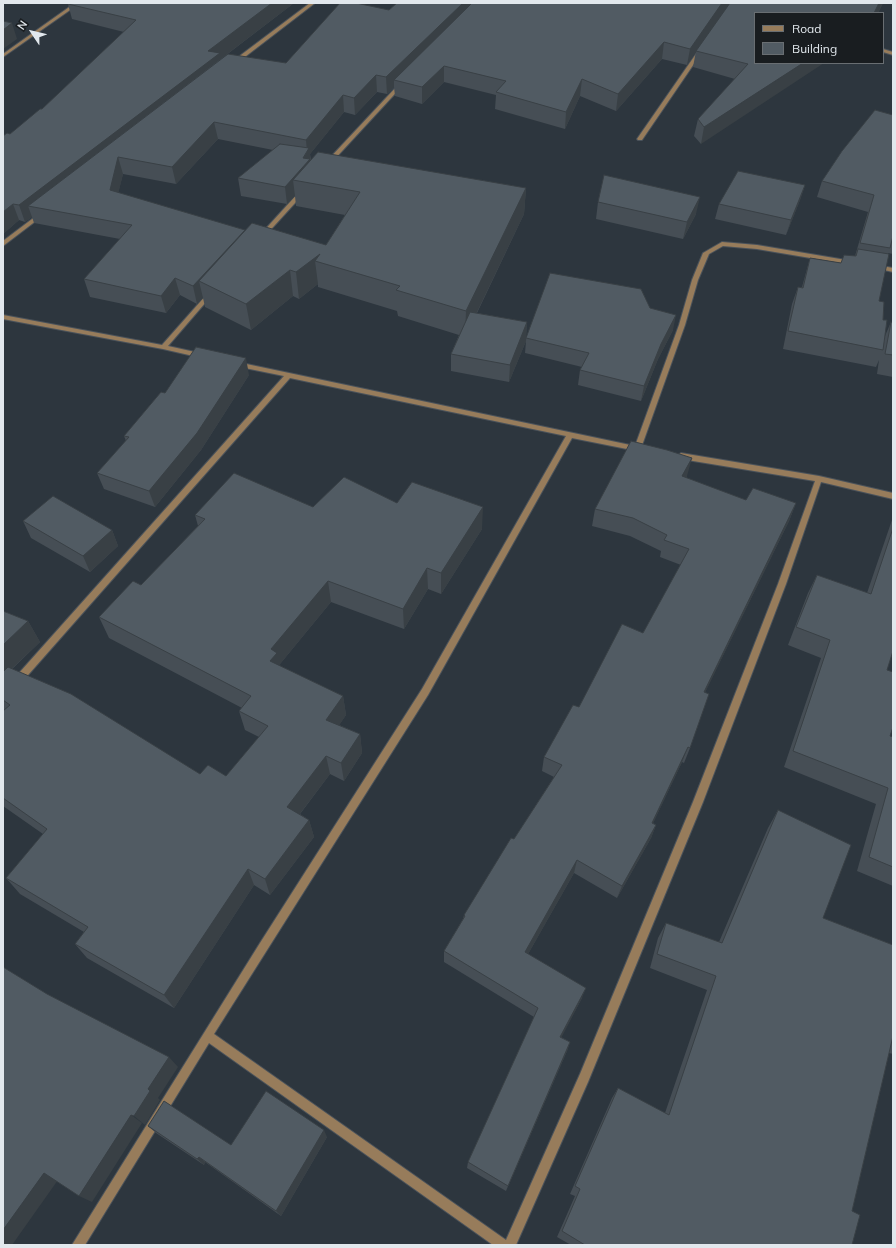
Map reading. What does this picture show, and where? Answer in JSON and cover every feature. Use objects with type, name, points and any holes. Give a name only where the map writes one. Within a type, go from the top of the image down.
[{"type":"street","points":[[3,56],[78,3]]},
{"type":"street","points":[[233,64],[313,3]]},
{"type":"street","points":[[640,139],[703,48]]},
{"type":"street","points":[[325,167],[408,78]]},
{"type":"street","points":[[257,242],[309,184]]},
{"type":"street","points":[[3,244],[46,210]]},
{"type":"street","points":[[638,449],[682,326],[694,280],[706,253],[722,244],[757,247],[863,265]]},
{"type":"street","points":[[870,266],[893,270]]},
{"type":"street","points":[[162,346],[215,288]]},
{"type":"street","points":[[3,317],[162,346],[207,357]]},
{"type":"street","points":[[229,362],[288,376],[645,450]]},
{"type":"street","points":[[3,697],[288,376]]},
{"type":"street","points":[[78,1245],[263,946],[425,692],[570,435]]},
{"type":"street","points":[[677,456],[819,479],[893,496]]},
{"type":"street","points":[[510,1245],[584,1078],[695,809],[782,584],[819,479]]},
{"type":"street","points":[[208,1036],[503,1245]]},
{"type":"building","points":[[272,3],[208,51],[220,53],[19,205],[13,204],[3,212],[3,136],[7,133],[10,134],[40,109],[42,109],[136,20],[68,4]]},
{"type":"building","points":[[340,3],[356,3],[389,10],[397,3],[463,3],[386,77],[376,75],[354,98],[343,95],[306,140],[214,122],[172,167],[118,157],[110,190],[245,230],[193,286],[175,278],[161,296],[84,279],[132,225],[28,206],[228,54],[286,63]]},
{"type":"building","points":[[472,3],[722,3],[690,49],[664,42],[618,94],[582,79],[566,112],[496,92],[506,81],[444,66],[422,87],[394,80]]},
{"type":"building","points":[[730,3],[879,3],[874,12],[754,12],[754,64],[801,64],[704,127],[698,119],[748,64],[696,51]]},
{"type":"building","points":[[3,21],[12,23],[3,30]]},
{"type":"building","points":[[875,110],[893,115],[893,236],[890,248],[860,243],[874,195],[822,181],[842,151]]},
{"type":"building","points":[[280,144],[309,148],[303,158],[310,159],[285,187],[238,178]]},
{"type":"building","points":[[318,152],[526,188],[466,311],[396,290],[400,286],[315,261],[320,254],[296,272],[290,270],[246,304],[199,281],[252,223],[326,245],[360,192],[293,180]]},
{"type":"building","points":[[738,171],[805,185],[791,220],[719,204]]},
{"type":"building","points":[[604,175],[700,197],[687,222],[598,202]]},
{"type":"building","points":[[858,249],[889,254],[879,301],[884,302],[883,320],[887,320],[883,350],[788,331],[798,287],[803,288],[810,258],[841,263],[844,255],[856,256]]},
{"type":"building","points":[[550,273],[641,289],[650,308],[676,315],[661,344],[644,386],[580,370],[589,353],[526,338]]},
{"type":"building","points":[[470,312],[527,322],[510,365],[451,354]]},
{"type":"building","points":[[891,322],[893,323],[893,355],[885,354]]},
{"type":"building","points":[[196,347],[246,358],[197,433],[149,491],[97,473],[129,437],[124,436],[161,392],[165,393]]},
{"type":"building","points":[[631,441],[692,458],[682,476],[746,500],[753,488],[796,503],[704,692],[709,694],[690,748],[688,747],[652,823],[656,825],[622,886],[577,860],[525,952],[586,988],[560,1037],[570,1042],[508,1186],[468,1162],[538,1008],[444,951],[511,838],[514,839],[562,765],[544,757],[573,705],[579,707],[622,624],[643,633],[689,549],[664,540],[667,535],[633,518],[595,509]]},
{"type":"building","points":[[234,473],[313,507],[344,477],[397,503],[412,482],[483,507],[441,573],[427,568],[403,609],[328,581],[271,649],[277,653],[270,661],[343,696],[326,720],[360,734],[341,763],[326,756],[287,807],[309,820],[265,879],[248,869],[164,995],[75,944],[88,927],[6,878],[47,829],[3,798],[3,711],[10,705],[3,700],[3,672],[8,667],[71,694],[200,774],[208,765],[226,776],[268,726],[239,711],[251,696],[99,617],[133,581],[141,585],[205,519],[195,515]]},
{"type":"building","points":[[53,496],[112,530],[83,556],[23,521]]},
{"type":"building","points":[[893,528],[893,651],[887,670],[893,672],[893,727],[890,736],[893,737],[893,867],[869,857],[888,788],[793,751],[830,640],[796,627],[817,575],[871,594]]},
{"type":"building","points":[[3,611],[28,621],[3,645]]},
{"type":"building","points":[[778,810],[851,845],[823,918],[893,945],[893,1036],[852,1211],[860,1215],[852,1245],[585,1245],[562,1231],[580,1189],[575,1186],[618,1088],[669,1115],[716,976],[657,954],[666,923],[722,943]]},
{"type":"building","points":[[3,967],[47,994],[169,1057],[148,1089],[150,1091],[134,1116],[131,1115],[79,1196],[44,1173],[3,1230]]},
{"type":"building","points":[[266,1091],[324,1130],[276,1211],[199,1157],[197,1159],[148,1126],[164,1101],[231,1145]]}]
